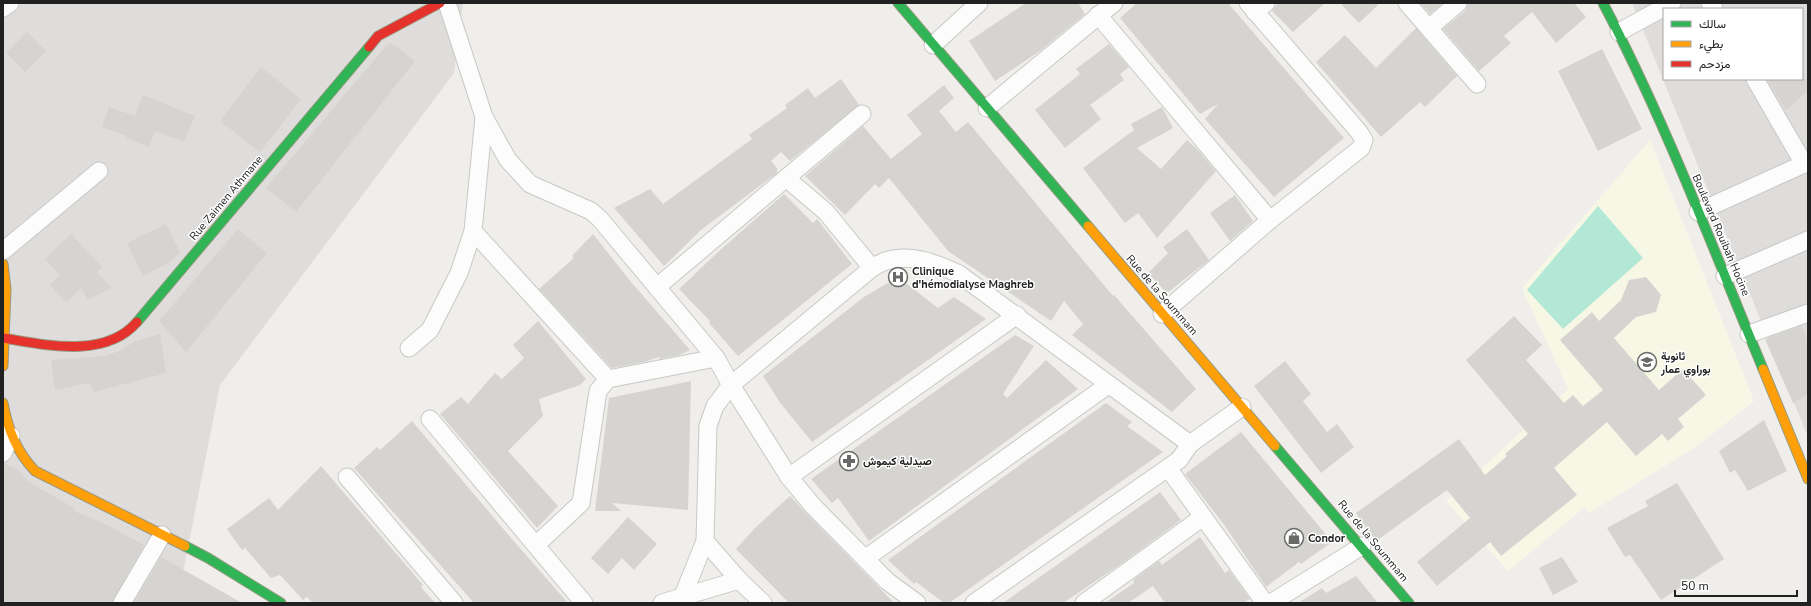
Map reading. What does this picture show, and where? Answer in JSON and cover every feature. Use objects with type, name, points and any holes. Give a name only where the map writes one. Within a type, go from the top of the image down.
[{"type":"main road","name":"Rue Zaimen Athmane","points":[[3,338],[39,344],[93,344],[114,340],[132,328],[378,36],[440,3]]},
{"type":"main road","name":"Rue de la Soummam","points":[[898,3],[1162,314],[1362,546],[1408,603]]},
{"type":"main road","name":"Boulevard Rouibah Hocine","points":[[1603,3],[1640,73],[1808,479]]},
{"type":"main road","points":[[3,264],[6,289],[3,366]]},
{"type":"main road","points":[[3,403],[7,434],[20,456],[35,471],[208,558],[272,596],[280,603]]},
{"type":"street","points":[[3,8],[10,3]]},
{"type":"street","points":[[447,3],[484,117],[508,160],[530,184],[580,206],[600,219],[716,358],[731,385],[789,477],[813,506],[866,558],[886,580],[917,603]]},
{"type":"street","points":[[933,45],[979,3]]},
{"type":"street","points":[[987,108],[1114,3]]},
{"type":"street","points":[[1408,3],[1477,84]]},
{"type":"street","points":[[1429,28],[1458,3]]},
{"type":"street","points":[[1619,32],[1672,3]]},
{"type":"street","points":[[1162,314],[1270,220],[1361,148],[1364,140],[1256,6]]},
{"type":"street","points":[[1098,15],[1270,220]]},
{"type":"street","points":[[1698,212],[1804,164],[1756,80]]},
{"type":"street","points":[[657,287],[862,114]]},
{"type":"street","points":[[409,348],[430,330],[459,273],[473,231],[484,117]]},
{"type":"street","points":[[3,251],[99,171]]},
{"type":"street","points":[[786,178],[826,212],[872,268]]},
{"type":"street","points":[[473,231],[608,379]]},
{"type":"street","points":[[1725,276],[1808,240]]},
{"type":"street","points":[[682,598],[705,541],[708,426],[715,406],[731,385],[881,262],[900,257],[920,259],[959,274],[1017,315],[1108,385],[1190,444]]},
{"type":"street","points":[[1749,334],[1808,313]]},
{"type":"street","points":[[789,477],[1017,315]]},
{"type":"street","points":[[536,545],[581,503],[598,391],[608,379],[716,358]]},
{"type":"street","points":[[866,558],[1108,385]]},
{"type":"street","points":[[974,603],[1180,460],[1190,444],[1242,406]]},
{"type":"street","points":[[430,419],[584,603]]},
{"type":"street","points":[[3,453],[7,434]]},
{"type":"street","points":[[1168,468],[1265,603]]},
{"type":"street","points":[[347,477],[454,603]]},
{"type":"street","points":[[1084,603],[1203,517]]},
{"type":"street","points":[[122,603],[162,535]]},
{"type":"street","points":[[705,541],[738,580],[763,603]]},
{"type":"street","points":[[1271,603],[1362,546]]},
{"type":"street","points":[[662,603],[738,580]]},
{"type":"shaded area","points":[[3,3],[463,3],[454,73],[220,385],[177,603],[3,603]]},
{"type":"shaded area","points":[[1632,3],[1808,3],[1808,437],[1663,80],[1803,80],[1803,8],[1663,8],[1663,79]]},
{"type":"shaded area","name":"ثانوية بوراوي عمار","points":[[1650,140],[1754,401],[1697,446],[1589,513],[1585,507],[1508,571],[1446,501],[1568,389],[1522,288]]},
{"type":"green space","points":[[1598,206],[1643,258],[1563,329],[1527,290]]},
{"type":"building","points":[[1026,3],[1078,3],[1085,14],[1040,51],[995,81],[969,41]]},
{"type":"building","points":[[1137,3],[1228,3],[1344,138],[1274,197],[1205,119],[1218,104],[1200,114],[1120,18]]},
{"type":"building","points":[[1278,3],[1325,3],[1293,32],[1272,11]]},
{"type":"building","points":[[1340,3],[1380,3],[1359,23]]},
{"type":"building","points":[[1420,3],[1443,3],[1430,14]]},
{"type":"building","points":[[1468,3],[1574,3],[1586,17],[1556,43],[1532,12],[1504,36],[1511,43],[1479,71],[1443,29],[1465,11]]},
{"type":"building","points":[[1416,28],[1457,76],[1425,107],[1420,102],[1381,137],[1316,62],[1345,35],[1376,68]]},
{"type":"building","points":[[27,32],[46,51],[25,72],[6,53]]},
{"type":"building","points":[[391,43],[415,61],[296,212],[266,188],[386,46]]},
{"type":"building","points":[[1109,44],[1129,67],[1120,74],[1124,80],[1090,105],[1101,119],[1065,148],[1035,110],[1080,74],[1076,69]]},
{"type":"building","points":[[1602,49],[1642,129],[1598,151],[1558,71]]},
{"type":"building","points":[[261,67],[301,99],[260,152],[220,121]]},
{"type":"building","points":[[841,79],[859,105],[790,161],[781,152],[771,161],[777,168],[777,173],[701,230],[664,266],[614,208],[650,189],[663,204],[752,139],[749,135],[787,108],[785,105],[808,88],[815,98]]},
{"type":"building","points":[[1808,79],[1808,91],[1786,110],[1768,80]]},
{"type":"building","points":[[944,85],[954,98],[939,111],[956,132],[968,122],[1113,296],[1114,295],[1196,389],[1172,412],[1072,335],[1083,324],[1064,301],[1051,321],[948,251],[889,178],[879,188],[875,184],[845,215],[805,176],[863,126],[891,159],[922,134],[907,115]]},
{"type":"building","points":[[143,95],[195,116],[184,142],[155,131],[149,147],[126,138],[127,136],[102,127],[109,107],[135,116]]},
{"type":"building","points":[[1162,107],[1173,128],[1137,148],[1161,169],[1187,140],[1198,150],[1216,171],[1157,238],[1138,213],[1125,223],[1083,168],[1134,130],[1131,124]]},
{"type":"building","points":[[784,194],[813,223],[817,219],[852,264],[738,356],[709,323],[710,321],[679,289],[718,252]]},
{"type":"building","points":[[1235,195],[1253,221],[1230,241],[1210,213]]},
{"type":"building","points":[[166,224],[180,252],[172,261],[143,276],[127,243]]},
{"type":"building","points":[[238,229],[267,253],[186,352],[159,321]]},
{"type":"building","points":[[1187,229],[1209,260],[1167,293],[1148,273],[1168,253],[1163,247]]},
{"type":"building","points":[[71,234],[102,267],[97,272],[111,288],[88,300],[81,288],[66,302],[50,285],[60,275],[45,259]]},
{"type":"building","points":[[593,234],[631,282],[690,350],[680,355],[660,359],[659,357],[644,362],[612,368],[539,289],[574,258],[572,256]]},
{"type":"building","points":[[898,277],[938,308],[954,297],[986,319],[812,442],[781,404],[763,376],[864,297]]},
{"type":"building","points":[[1646,277],[1661,295],[1656,312],[1636,317],[1614,338],[1659,390],[1683,369],[1706,395],[1678,419],[1684,427],[1668,441],[1662,434],[1636,456],[1607,422],[1554,468],[1577,495],[1501,556],[1490,542],[1437,586],[1417,562],[1470,518],[1447,490],[1376,541],[1356,513],[1459,439],[1485,475],[1507,456],[1505,454],[1528,434],[1466,360],[1514,316],[1542,345],[1526,360],[1564,403],[1573,395],[1583,406],[1603,390],[1560,340],[1592,312],[1599,321],[1621,300],[1629,280]]},
{"type":"building","points":[[538,321],[586,379],[580,385],[539,399],[543,416],[508,451],[558,506],[537,528],[440,414],[461,397],[468,404],[495,373],[502,379],[524,358],[513,345]]},
{"type":"building","points":[[1802,326],[1808,341],[1808,394],[1793,403],[1765,339]]},
{"type":"building","points":[[160,334],[166,373],[94,392],[89,383],[55,390],[51,360],[105,356],[122,350],[135,341]]},
{"type":"building","points":[[1015,335],[1034,346],[1003,394],[1007,398],[1046,360],[1078,389],[869,541],[838,498],[832,503],[811,479]]},
{"type":"building","points":[[1285,361],[1311,394],[1303,401],[1327,432],[1337,424],[1354,447],[1321,473],[1254,386]]},
{"type":"building","points":[[691,381],[688,510],[612,503],[621,511],[595,511],[609,398]]},
{"type":"building","points":[[1106,403],[1132,422],[1127,426],[1163,452],[949,603],[944,603],[916,582],[914,584],[888,560]]},
{"type":"building","points":[[1764,420],[1787,471],[1748,491],[1735,470],[1730,473],[1719,451]]},
{"type":"building","points":[[412,421],[568,603],[474,603],[354,468],[377,447],[380,450]]},
{"type":"building","points":[[1241,432],[1332,542],[1301,564],[1299,562],[1266,587],[1225,526],[1185,474]]},
{"type":"building","points":[[3,463],[18,470],[29,482],[76,509],[74,511],[105,524],[144,545],[112,603],[3,603]]},
{"type":"building","points":[[321,466],[423,585],[421,587],[435,603],[313,603],[307,597],[303,600],[280,575],[271,578],[245,548],[242,550],[227,529],[269,498],[278,510]]},
{"type":"building","points":[[1677,483],[1724,559],[1661,600],[1630,555],[1625,557],[1607,528],[1648,506],[1645,501]]},
{"type":"building","points":[[1160,492],[1181,520],[1121,564],[1063,603],[1003,603]]},
{"type":"building","points":[[790,496],[894,603],[789,603],[736,549],[757,526]]},
{"type":"building","points":[[628,517],[657,544],[634,570],[622,558],[608,574],[591,558]]},
{"type":"building","points":[[1200,537],[1225,573],[1229,570],[1250,599],[1243,603],[1165,603],[1153,586],[1128,603],[1105,603],[1134,583],[1133,580],[1159,561],[1162,565]]},
{"type":"building","points":[[161,557],[242,603],[134,603]]},
{"type":"building","points":[[1562,557],[1578,582],[1553,595],[1539,568]]},
{"type":"building","points":[[1356,576],[1378,603],[1298,603],[1322,588],[1326,593]]},
{"type":"traffic: fast","points":[[898,3],[1088,226]]},
{"type":"traffic: fast","points":[[1603,3],[1626,48],[1667,138],[1763,369]]},
{"type":"traffic: fast","points":[[137,322],[369,47]]},
{"type":"traffic: fast","points":[[1275,446],[1409,603]]},
{"type":"traffic: fast","points":[[185,546],[208,558],[281,603]]},
{"type":"traffic: slow","points":[[1088,226],[1275,446]]},
{"type":"traffic: slow","points":[[3,264],[6,289],[3,366]]},
{"type":"traffic: slow","points":[[1763,369],[1808,479]]},
{"type":"traffic: slow","points":[[3,403],[10,431],[18,448],[35,471],[185,546]]},
{"type":"traffic: jam","points":[[369,47],[378,36],[440,3]]},
{"type":"traffic: jam","points":[[3,338],[56,346],[92,345],[109,341],[124,334],[137,322]]},
{"type":"place","name":"Clinique d'hémodialyse Maghreb","points":[[898,277]]},
{"type":"place","name":"ثانوية بوراوي عمار","points":[[1647,362]]},
{"type":"place","name":"صيدلية كيموش","points":[[849,461]]},
{"type":"place","name":"Condor","points":[[1294,538]]}]
